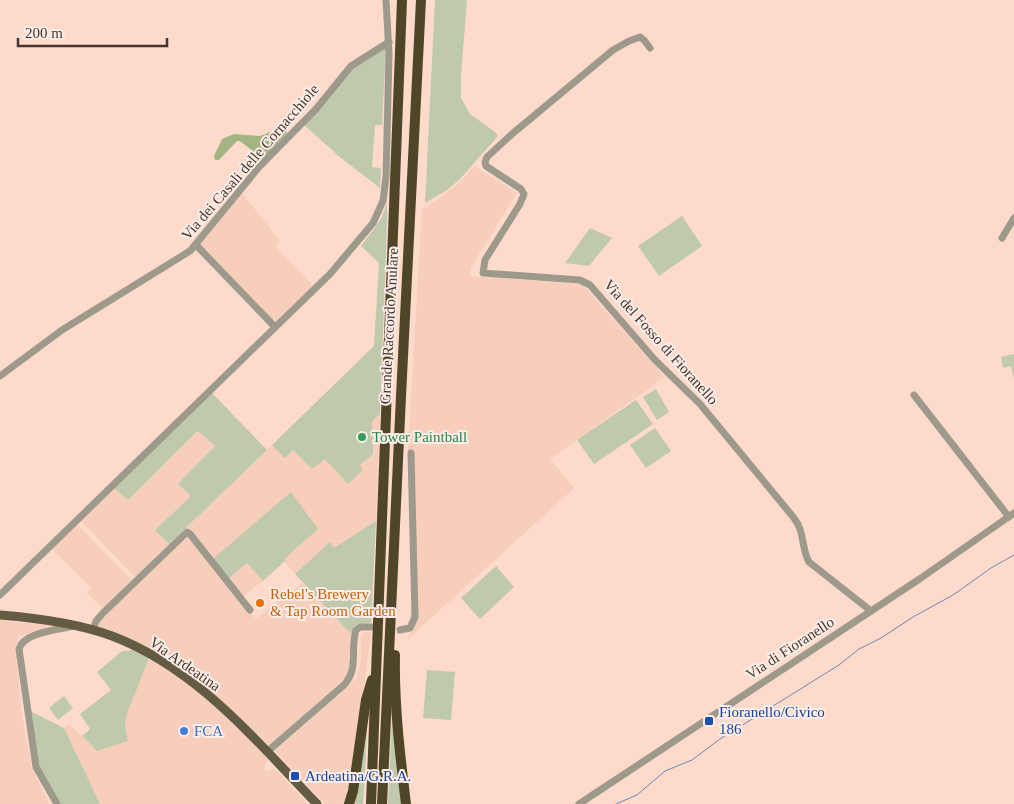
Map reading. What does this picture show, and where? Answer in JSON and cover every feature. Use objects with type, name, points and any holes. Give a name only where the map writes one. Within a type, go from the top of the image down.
[{"type":"highway","name":"Grande Raccordo Anulare","points":[[371,804],[402,0]]},
{"type":"highway","name":"Grande Raccordo Anulare","points":[[382,804],[421,0]]},
{"type":"highway","points":[[392,584],[396,617],[395,670],[397,711],[406,804]]},
{"type":"highway","points":[[350,804],[366,700],[376,669]]},
{"type":"main road","name":"Via Ardeatina","points":[[0,615],[93,630],[132,645],[183,676],[210,696],[317,804]]},
{"type":"street","points":[[0,595],[324,279],[349,253],[373,223],[381,208],[386,177],[389,42],[386,0]]},
{"type":"street","name":"Via del Fosso di Fioranello","points":[[650,48],[640,37],[613,50],[487,157],[486,166],[521,189],[524,194],[520,204],[485,260],[482,273],[580,280],[590,285],[655,360],[700,404],[794,518],[802,531],[809,562],[871,611]]},
{"type":"street","name":"Via dei Casali delle Cornacchiole","points":[[0,376],[62,330],[175,262],[196,245],[259,167],[316,110],[351,66],[389,42]]},
{"type":"street","points":[[1002,238],[1014,218]]},
{"type":"street","points":[[196,245],[275,327]]},
{"type":"street","points":[[914,396],[1012,515]]},
{"type":"street","points":[[400,630],[410,628],[415,617],[411,453]]},
{"type":"street","name":"Via di Fioranello","points":[[579,804],[871,611],[1012,515]]},
{"type":"street","points":[[93,630],[96,621],[103,613],[188,532],[250,610]]},
{"type":"street","points":[[57,804],[36,767],[19,649],[26,640],[43,632],[75,626]]},
{"type":"street","points":[[267,752],[345,684],[352,674],[356,630],[360,627],[370,627]]},
{"type":"shaded area","points":[[474,166],[517,193],[471,267],[470,276],[582,284],[665,377],[550,459],[574,488],[407,640],[416,621],[408,449],[422,209],[436,201],[460,182]]},
{"type":"shaded area","points":[[242,193],[280,241],[275,246],[313,286],[274,323],[199,244]]},
{"type":"shaded area","points":[[380,414],[376,521],[334,548],[329,543],[295,574],[283,560],[213,559],[187,527],[272,445],[285,457],[293,450],[312,469]]},
{"type":"shaded area","points":[[199,431],[215,446],[178,484],[191,496],[156,529],[169,544],[135,577],[80,520],[114,488],[128,500]]},
{"type":"shaded area","points":[[76,523],[132,580],[104,608],[87,594],[91,588],[51,548]]},
{"type":"shaded area","points":[[188,536],[256,619],[302,583],[351,634],[351,660],[347,676],[270,746],[222,701],[147,649],[128,637],[98,628],[99,622],[184,537]]},
{"type":"shaded area","points":[[247,563],[263,581],[243,596],[228,579]]},
{"type":"shaded area","points":[[0,620],[52,626],[19,636],[16,645],[21,709],[31,765],[49,804],[0,804]]},
{"type":"shaded area","points":[[365,632],[371,632],[360,720],[347,800],[343,804],[325,804],[275,751],[357,678],[361,661],[361,635]]},
{"type":"shaded area","name":"FCA","points":[[149,658],[189,684],[234,722],[233,724],[265,755],[267,760],[264,769],[267,772],[273,769],[277,771],[308,804],[100,804],[64,728],[69,724],[97,751],[128,741],[125,724],[127,714]]},
{"type":"green space","points":[[435,0],[467,0],[461,98],[470,114],[498,136],[460,179],[447,190],[425,203]]},
{"type":"green space","points":[[386,47],[382,125],[375,125],[372,167],[381,168],[380,188],[341,158],[304,125],[354,66]]},
{"type":"green space","points":[[281,128],[286,129],[287,133],[263,159],[240,141],[237,141],[219,160],[215,160],[214,156],[222,139],[234,134],[260,136]]},
{"type":"green space","points":[[387,203],[380,414],[372,421],[373,454],[360,465],[363,470],[348,484],[325,459],[312,469],[293,450],[285,458],[272,445],[374,346],[379,263],[361,246],[381,219]]},
{"type":"green space","points":[[682,216],[702,246],[659,276],[638,246]]},
{"type":"green space","points":[[590,228],[612,238],[589,266],[565,263]]},
{"type":"green space","points":[[1014,354],[1014,378],[1011,366],[1003,368],[1001,357]]},
{"type":"green space","points":[[656,389],[669,412],[657,420],[643,397]]},
{"type":"green space","points":[[212,393],[267,450],[169,544],[155,530],[191,496],[178,484],[215,446],[198,431],[128,500],[114,488]]},
{"type":"green space","points":[[636,400],[653,424],[594,464],[577,440]]},
{"type":"green space","points":[[655,428],[671,451],[646,468],[630,445]]},
{"type":"green space","points":[[291,492],[318,529],[284,559],[285,561],[263,581],[247,563],[228,579],[213,559]]},
{"type":"green space","points":[[376,521],[371,623],[354,626],[351,634],[295,574],[330,542],[334,548]]},
{"type":"green space","points":[[496,566],[514,587],[480,619],[461,598]]},
{"type":"green space","points":[[134,650],[149,658],[127,714],[125,724],[128,741],[97,751],[82,736],[90,729],[80,714],[111,690],[97,672],[122,651]]},
{"type":"green space","points":[[427,670],[455,672],[451,720],[423,718]]},
{"type":"green space","points":[[64,696],[73,708],[58,720],[49,708]]},
{"type":"green space","points":[[30,711],[64,728],[100,804],[60,804],[39,768]]},
{"type":"green space","points":[[368,713],[363,804],[355,804],[367,717]]},
{"type":"green space","points":[[392,719],[394,719],[403,804],[388,804]]},
{"type":"waterway","points":[[616,804],[637,795],[665,771],[692,760],[720,739],[839,665],[859,649],[953,595],[991,568],[1014,555]]},
{"type":"place","name":"Tower Paintball","points":[[362,437]]},
{"type":"place","name":"Rebel's Brewery & Tap Room Garden","points":[[260,603]]},
{"type":"place","name":"Fioranello/Civico 186","points":[[709,721]]},
{"type":"place","name":"FCA","points":[[184,731]]},
{"type":"place","name":"Ardeatina/G.R.A.","points":[[295,776]]}]
